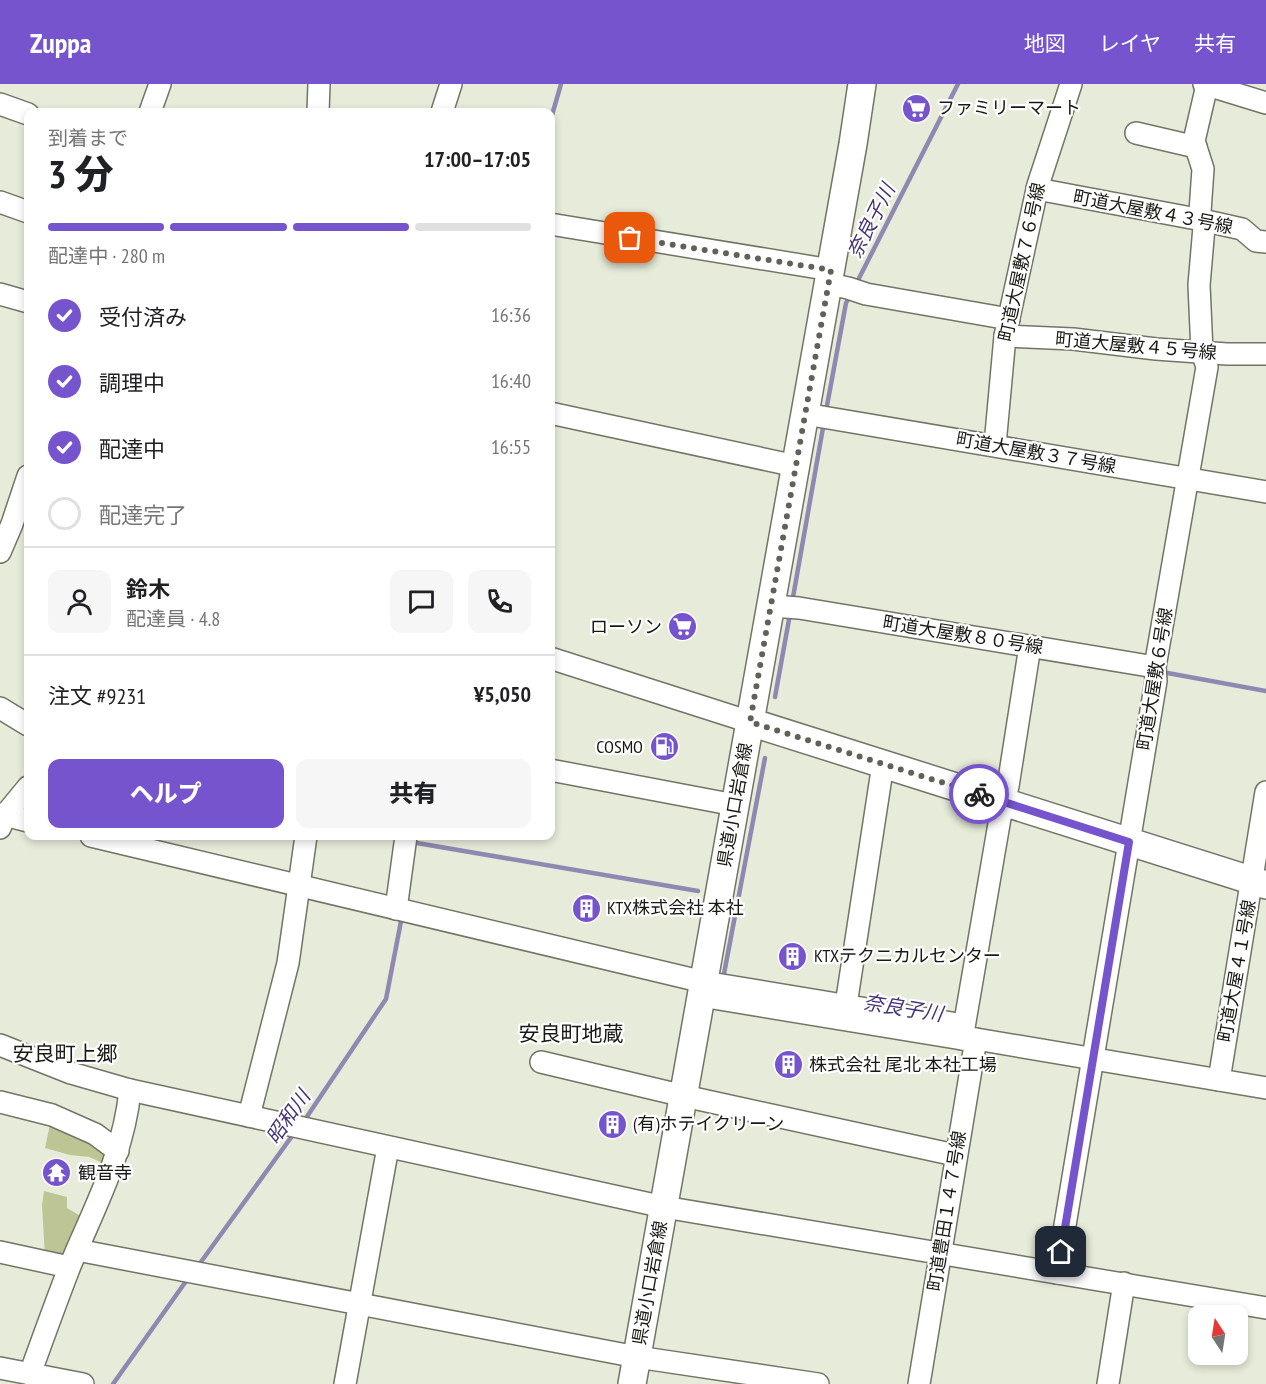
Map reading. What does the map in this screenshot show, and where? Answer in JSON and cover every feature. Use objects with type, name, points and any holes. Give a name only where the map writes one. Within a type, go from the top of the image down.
[{"type":"main road","name":"県道小口岩倉線","points":[[632,1384],[735,805],[742,720],[771,606],[862,84]]},
{"type":"main road","points":[[742,720],[1259,882]]},
{"type":"street","points":[[151,108],[160,84]]},
{"type":"street","points":[[318,108],[319,84]]},
{"type":"street","points":[[443,108],[451,84]]},
{"type":"street","name":"町道大屋敷７６号線","points":[[995,445],[1007,328],[1037,189],[1071,84]]},
{"type":"street","points":[[1206,84],[1266,103]]},
{"type":"street","name":"町道大屋敷６号線","points":[[1058,1273],[1156,681],[1155,667],[1207,367],[1202,351],[1199,285],[1204,227],[1200,212],[1203,169],[1194,141],[1206,84]]},
{"type":"street","points":[[0,104],[24,113]]},
{"type":"street","points":[[1136,133],[1196,147]]},
{"type":"street","name":"町道大屋敷４３号線","points":[[1037,189],[1242,229],[1256,241],[1266,242]]},
{"type":"street","points":[[0,202],[24,211]]},
{"type":"street","name":"町道大屋敷４５号線","points":[[555,225],[830,277],[848,288],[866,294],[1007,328],[1156,350],[1266,354]]},
{"type":"street","points":[[0,294],[24,301]]},
{"type":"street","points":[[555,414],[796,466]]},
{"type":"street","name":"町道大屋敷３７号線","points":[[805,414],[1266,492]]},
{"type":"street","points":[[0,552],[14,524],[24,490]]},
{"type":"street","name":"町道大屋敷８０号線","points":[[771,606],[811,610],[1155,667]]},
{"type":"street","name":"町道豊田１４７号線","points":[[918,1384],[935,1252],[956,1155],[968,1034],[1029,646]]},
{"type":"street","points":[[555,660],[742,720]]},
{"type":"street","points":[[0,708],[24,723]]},
{"type":"street","points":[[846,1005],[883,764]]},
{"type":"street","points":[[555,771],[735,805]]},
{"type":"street","points":[[2,819],[24,792]]},
{"type":"street","name":"町道大屋４１号線","points":[[1219,1080],[1259,882],[1266,792]]},
{"type":"street","points":[[2,819],[24,821]]},
{"type":"street","points":[[108,840],[299,884],[703,989],[1266,1088]]},
{"type":"street","points":[[249,1116],[288,963],[305,840]]},
{"type":"street","points":[[402,911],[406,840]]},
{"type":"street","points":[[703,989],[846,1005],[968,1034]]},
{"type":"street","points":[[0,1045],[71,1073],[130,1090],[664,1207],[1266,1308]]},
{"type":"street","points":[[541,1062],[684,1096],[956,1155]]},
{"type":"street","points":[[30,1374],[73,1258],[118,1151],[130,1090]]},
{"type":"street","points":[[0,1102],[52,1115],[95,1134],[118,1151]]},
{"type":"street","points":[[345,1384],[388,1148]]},
{"type":"street","points":[[0,1252],[196,1272],[637,1357],[819,1384]]},
{"type":"street","points":[[1108,1384],[1124,1283]]},
{"type":"street","points":[[0,1368],[83,1384]]},
{"type":"green space","points":[[52,1115],[93,1133],[112,1167],[89,1157],[70,1155],[45,1148]]},
{"type":"green space","points":[[44,1191],[67,1197],[67,1208],[84,1218],[70,1258],[45,1257],[42,1205]]},
{"type":"waterway","name":"昭和川","points":[[554,108],[561,84]]},
{"type":"waterway","name":"奈良子川","points":[[855,286],[958,84]]},
{"type":"waterway","name":"奈良子川","points":[[826,411],[846,303],[850,296]]},
{"type":"waterway","name":"奈良子川","points":[[792,603],[824,422]]},
{"type":"waterway","name":"奈良子川","points":[[775,697],[790,614]]},
{"type":"waterway","points":[[1162,672],[1266,691]]},
{"type":"waterway","name":"奈良子川","points":[[723,979],[765,758]]},
{"type":"waterway","points":[[411,842],[698,891]]},
{"type":"waterway","name":"昭和川","points":[[304,1121],[386,999],[402,916]]},
{"type":"waterway","name":"昭和川","points":[[198,1266],[295,1132]]},
{"type":"waterway","name":"昭和川","points":[[113,1384],[189,1277]]},
{"type":"way so far","points":[[630,238],[831,270],[750,722],[979,794]]},
{"type":"place","name":"ファミリーマート","points":[[916,108]]},
{"type":"place","name":"ローソン","points":[[683,627]]},
{"type":"place","name":"COSMO","points":[[664,747]]},
{"type":"place","name":"KTX株式会社 本社","points":[[586,908]]},
{"type":"place","name":"KTXテクニカルセンター","points":[[793,956]]},
{"type":"place","name":"株式会社 尾北 本社工場","points":[[788,1065]]},
{"type":"place","name":"(有)ホテイクリーン","points":[[612,1124]]},
{"type":"place","name":"観音寺","points":[[57,1173]]},
{"type":"district","name":"安良町地蔵","points":[[571,1034]]},
{"type":"district","name":"安良町上郷","points":[[65,1054]]},
{"type":"route","points":[[979,794],[1129,842],[1061,1252]]}]
